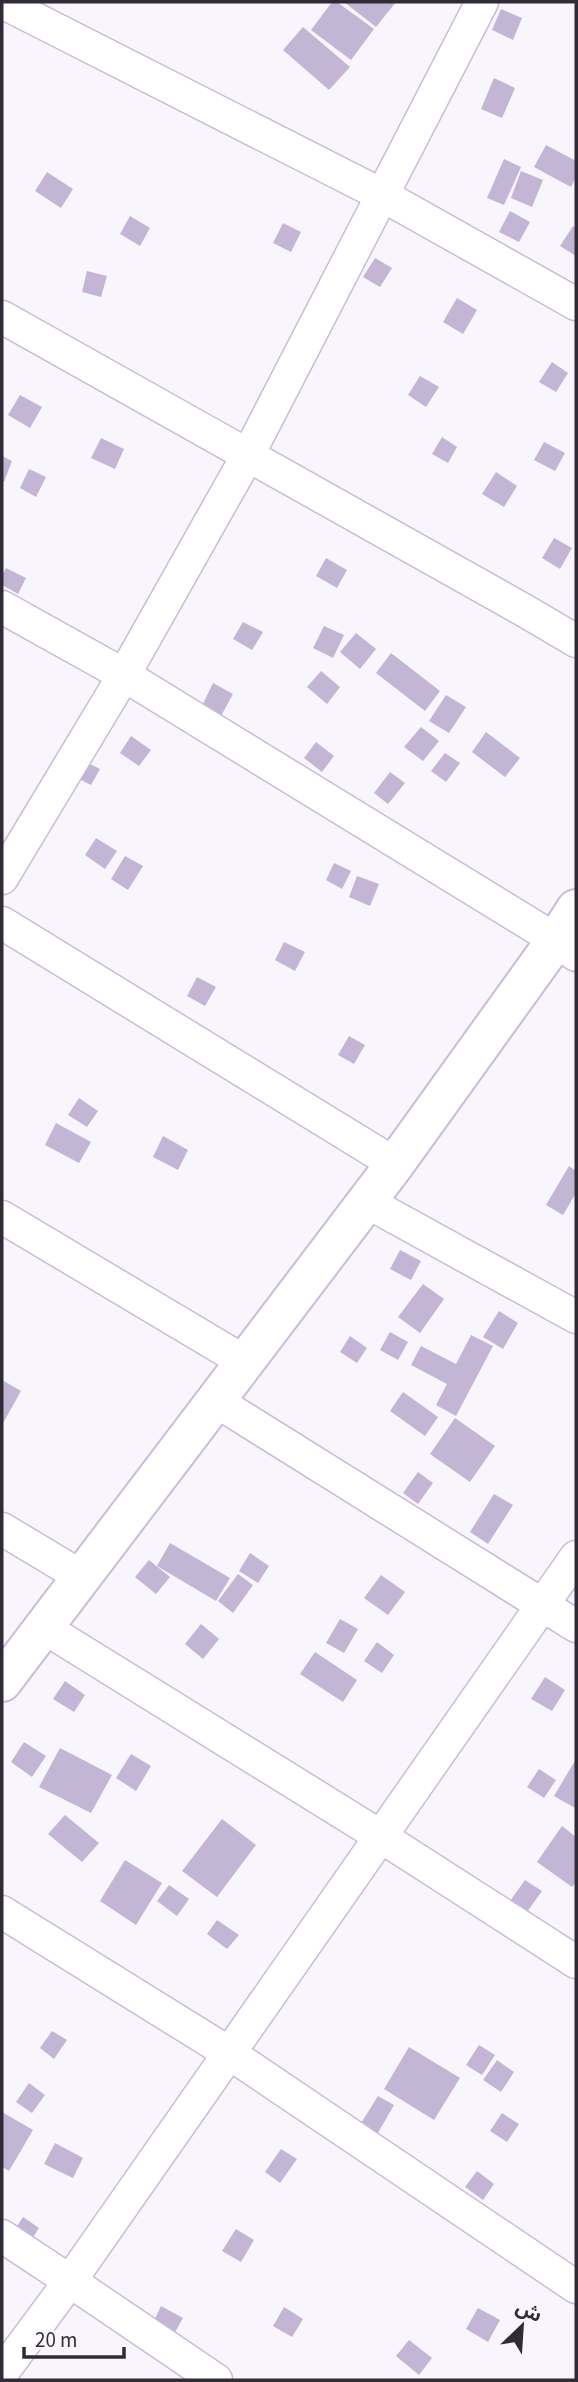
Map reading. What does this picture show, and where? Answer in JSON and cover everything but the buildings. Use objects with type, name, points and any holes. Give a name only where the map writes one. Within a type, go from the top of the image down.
[{"type":"street","points":[[2,2],[382,195],[576,304]]},
{"type":"street","points":[[2,878],[124,675],[248,455],[482,2]]},
{"type":"street","points":[[2,317],[576,641]]},
{"type":"street","points":[[2,607],[124,675],[566,948]]},
{"type":"street","points":[[2,1682],[395,1164],[566,948],[576,909]]},
{"type":"street","points":[[2,923],[395,1164]]},
{"type":"street","points":[[367,1202],[576,1317]]},
{"type":"street","points":[[2,1217],[245,1362]]},
{"type":"street","points":[[216,1401],[576,1626]]},
{"type":"street","points":[[2,1530],[82,1577]]},
{"type":"street","points":[[2,2373],[71,2281],[576,1557]]},
{"type":"street","points":[[43,1627],[380,1836],[576,1962]]},
{"type":"street","points":[[2,1912],[229,2053],[576,2287]]},
{"type":"street","points":[[2,2236],[216,2380]]}]
